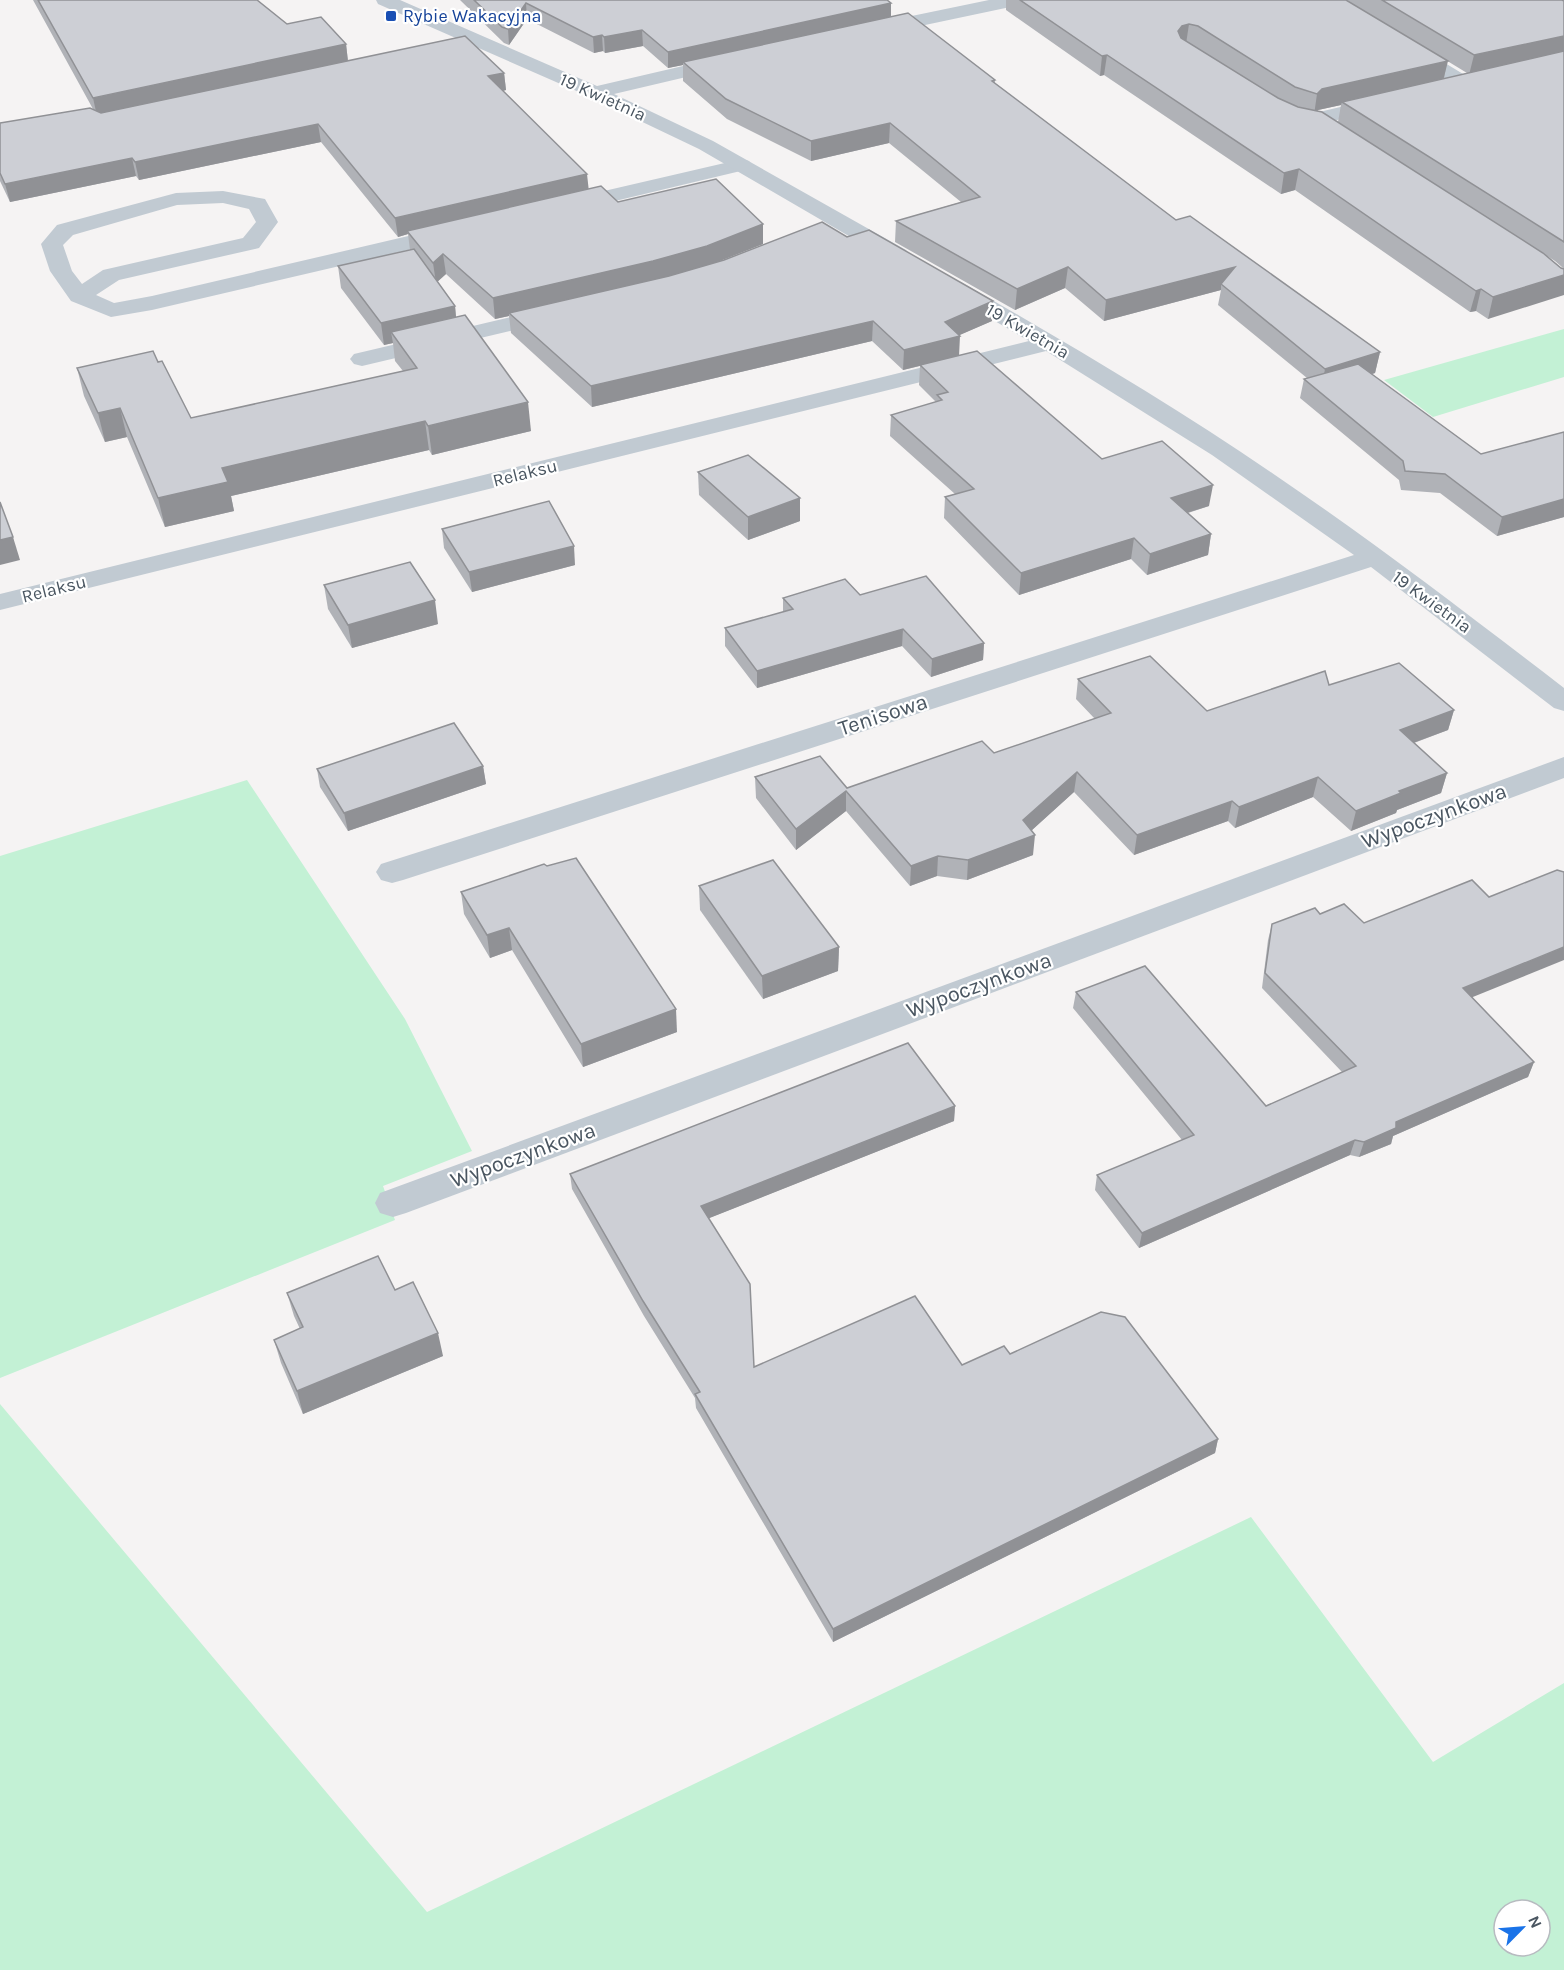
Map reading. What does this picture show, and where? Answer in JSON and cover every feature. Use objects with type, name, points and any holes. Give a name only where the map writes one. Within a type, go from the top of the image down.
[{"type":"street","points":[[851,34],[1016,0]]},
{"type":"street","points":[[1328,0],[1466,84]]},
{"type":"street","name":"19 Kwietnia","points":[[391,1],[476,41],[595,92],[706,145],[1051,343],[1222,451],[1373,558],[1564,702]]},
{"type":"street","points":[[450,49],[476,41]]},
{"type":"street","points":[[595,92],[747,58]]},
{"type":"street","points":[[1367,154],[1314,123],[1326,116],[1488,79]]},
{"type":"street","points":[[546,211],[742,165]]},
{"type":"street","points":[[79,296],[111,275],[251,243],[267,222],[257,204],[224,197],[176,199],[65,230],[52,244],[61,271],[79,296],[111,310],[132,307],[476,227]]},
{"type":"street","points":[[817,233],[842,223]]},
{"type":"street","points":[[362,359],[569,310]]},
{"type":"street","name":"Relaksu","points":[[0,602],[1051,343]]},
{"type":"street","name":"Tenisowa","points":[[392,872],[1373,558]]},
{"type":"street","name":"Wypoczynkowa","points":[[393,1203],[1564,767]]},
{"type":"green space","points":[[1564,329],[1564,377],[1433,417],[1384,380]]},
{"type":"green space","points":[[247,780],[405,1019],[472,1151],[383,1186],[395,1220],[0,1378],[0,856]]},
{"type":"green space","points":[[0,1404],[427,1912],[1251,1517],[1433,1762],[1564,1683],[1564,1970],[0,1970]]},
{"type":"building","points":[[38,0],[257,0],[287,24],[321,17],[346,44],[93,98]]},
{"type":"building","points":[[474,0],[887,0],[891,3],[668,52],[642,30],[593,37],[526,3],[508,29],[502,27]]},
{"type":"building","points":[[1020,0],[1346,0],[1448,61],[1322,89],[1317,94],[1295,87],[1198,26],[1189,24],[1182,26],[1178,31],[1181,38],[1278,98],[1298,107],[1322,112],[1543,253],[1564,269],[1564,275],[1493,297],[1481,289],[1476,291],[1299,169],[1284,173],[1107,55],[1102,56]]},
{"type":"building","points":[[1382,0],[1562,0],[1564,1],[1564,36],[1474,55]]},
{"type":"building","points":[[908,13],[995,80],[992,81],[1176,220],[1190,216],[1380,352],[1325,369],[1221,284],[1235,267],[1106,300],[1068,267],[1017,289],[896,221],[980,197],[890,123],[811,141],[726,99],[683,62]]},
{"type":"building","points":[[465,36],[504,73],[488,76],[587,174],[395,218],[318,124],[135,162],[132,158],[5,184],[0,173],[0,123],[90,108],[101,113]]},
{"type":"building","points":[[1564,51],[1564,242],[1342,102]]},
{"type":"building","points":[[716,179],[763,224],[707,246],[653,261],[493,298],[443,254],[433,263],[407,231],[601,186],[618,202]]},
{"type":"building","points":[[822,222],[847,237],[869,230],[993,301],[945,322],[960,336],[904,350],[873,321],[591,386],[509,313],[669,276],[724,260]]},
{"type":"building","points":[[414,249],[455,306],[381,323],[338,266]]},
{"type":"building","points":[[465,315],[528,402],[428,426],[425,421],[222,468],[228,482],[158,498],[120,408],[98,413],[77,368],[153,351],[158,362],[162,361],[191,418],[417,368],[391,332]]},
{"type":"building","points":[[977,351],[1102,459],[1162,441],[1213,485],[1171,498],[1211,534],[1150,554],[1134,538],[1021,573],[945,497],[974,489],[891,415],[942,400],[937,395],[948,392],[920,365]]},
{"type":"building","points":[[1358,364],[1481,454],[1564,432],[1564,499],[1502,517],[1445,474],[1405,471],[1403,461],[1304,379]]},
{"type":"building","points":[[748,455],[800,498],[748,517],[698,472]]},
{"type":"building","points":[[549,501],[574,546],[469,572],[442,529]]},
{"type":"building","points":[[0,502],[13,537],[0,540]]},
{"type":"building","points":[[410,562],[435,600],[348,625],[324,585]]},
{"type":"building","points":[[926,576],[984,643],[932,659],[903,629],[757,671],[725,628],[793,609],[783,598],[845,579],[860,595]]},
{"type":"building","points":[[1150,656],[1207,711],[1325,671],[1329,685],[1399,663],[1454,710],[1400,730],[1447,773],[1399,791],[1401,793],[1356,811],[1318,777],[1239,807],[1232,801],[1137,835],[1077,772],[1023,820],[1035,835],[968,860],[938,856],[911,866],[846,791],[796,829],[755,777],[820,756],[847,788],[982,741],[994,753],[1111,713],[1078,679]]},
{"type":"building","points":[[454,723],[483,766],[344,813],[317,769]]},
{"type":"building","points":[[576,858],[676,1009],[581,1044],[509,928],[487,935],[461,892],[544,864],[547,866]]},
{"type":"building","points":[[773,860],[839,947],[762,976],[699,886]]},
{"type":"building","points":[[1557,870],[1564,872],[1564,947],[1463,988],[1534,1062],[1396,1122],[1396,1128],[1364,1142],[1355,1140],[1142,1233],[1097,1175],[1194,1135],[1076,992],[1145,966],[1266,1106],[1356,1066],[1265,973],[1272,924],[1315,908],[1320,914],[1344,904],[1364,923],[1472,880],[1489,897]]},
{"type":"building","points":[[908,1043],[955,1106],[701,1206],[750,1284],[754,1367],[915,1296],[962,1365],[1004,1346],[1010,1354],[1101,1312],[1125,1317],[1218,1439],[833,1629],[695,1394],[700,1392],[643,1301],[570,1174]]},
{"type":"building","points":[[378,1256],[395,1290],[413,1282],[438,1333],[297,1391],[274,1340],[303,1327],[287,1293]]},
{"type":"place","name":"Rybie Wakacyjna","points":[[391,16]]}]
